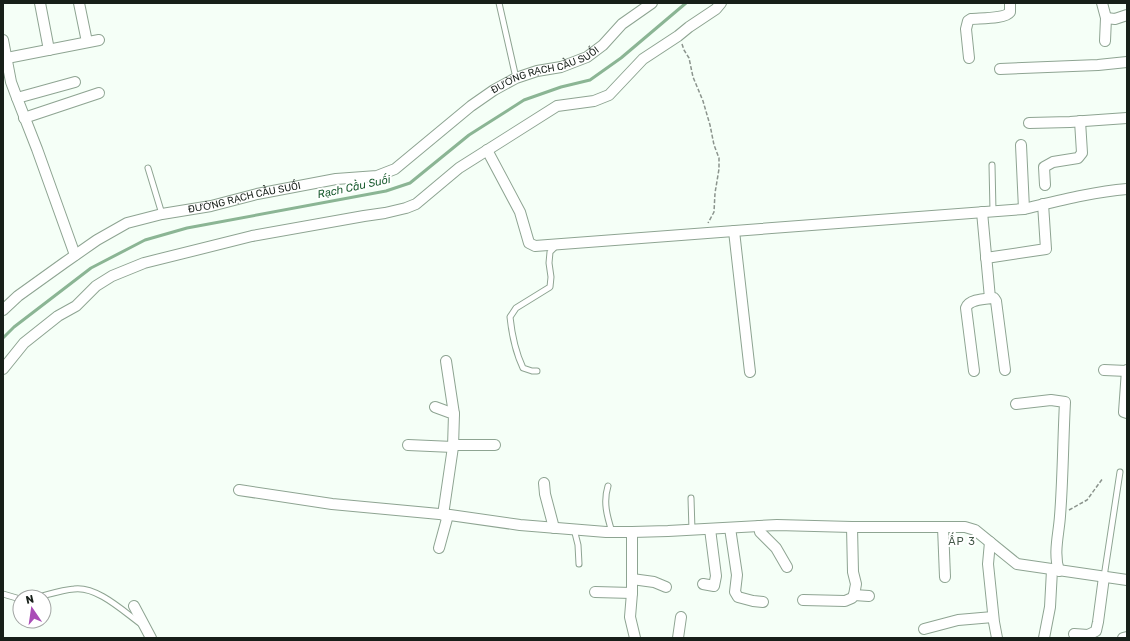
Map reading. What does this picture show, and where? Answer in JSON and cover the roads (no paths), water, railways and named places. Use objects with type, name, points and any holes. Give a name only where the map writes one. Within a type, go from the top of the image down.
[{"type":"street","points":[[40,3],[49,50]]},
{"type":"street","points":[[79,3],[87,42]]},
{"type":"street","name":"ĐƯỜNG RẠCH CẦU SUỐI","points":[[3,310],[18,296],[75,255],[127,224],[162,214],[211,206],[257,194],[336,179],[377,176],[395,169],[471,106],[494,90],[516,78],[537,71],[561,67],[587,57],[603,45],[622,24],[652,3]]},
{"type":"street","points":[[3,368],[24,343],[58,316],[76,306],[96,286],[112,276],[144,263],[252,236],[385,213],[416,204],[459,168],[557,106],[594,102],[609,95],[643,59],[679,36],[688,27],[716,9],[721,3]]},
{"type":"street","points":[[969,58],[966,29],[968,22],[971,19],[1008,15],[1010,12],[1010,3]]},
{"type":"street","points":[[1102,3],[1106,18],[1105,41]]},
{"type":"street","points":[[1106,18],[1115,19],[1127,15]]},
{"type":"street","points":[[3,40],[11,82],[37,148],[75,255]]},
{"type":"street","points":[[7,58],[100,40]]},
{"type":"street","points":[[1000,69],[1098,66],[1127,62]]},
{"type":"street","points":[[17,98],[75,82]]},
{"type":"street","points":[[24,118],[99,93]]},
{"type":"street","points":[[1029,123],[1127,118]]},
{"type":"street","points":[[1045,185],[1044,168],[1053,162],[1078,158],[1082,153],[1080,121]]},
{"type":"street","points":[[1021,145],[1024,209]]},
{"type":"street","points":[[487,150],[520,212],[529,243],[535,246],[1024,209],[1110,190],[1127,189]]},
{"type":"street","points":[[986,258],[1046,249],[1043,204]]},
{"type":"street","points":[[982,212],[990,298]]},
{"type":"street","points":[[734,231],[750,372]]},
{"type":"street","points":[[974,371],[966,308],[967,304],[971,302],[990,298],[994,298],[996,301],[1005,370]]},
{"type":"street","points":[[439,548],[445,515],[453,446],[454,414],[446,361]]},
{"type":"street","points":[[1104,370],[1127,370],[1124,400],[1124,412],[1127,413]]},
{"type":"street","points":[[1016,404],[1051,400],[1065,402],[1056,570],[1044,638]]},
{"type":"street","points":[[435,407],[454,414]]},
{"type":"street","points":[[408,445],[495,445]]},
{"type":"street","points":[[544,483],[545,494],[554,528]]},
{"type":"street","points":[[240,490],[332,504],[404,510],[520,525],[612,532],[692,530],[777,525],[852,528],[966,528],[975,530],[1018,564],[1127,580]]},
{"type":"street","points":[[759,526],[760,532],[776,548],[787,567]]},
{"type":"street","points":[[943,527],[945,577]]},
{"type":"street","points":[[730,528],[737,575],[735,592],[738,597],[763,602]]},
{"type":"street","points":[[803,600],[845,601],[852,598],[856,584],[853,572],[852,528]]},
{"type":"street","points":[[703,584],[714,586],[716,576],[710,529]]},
{"type":"street","points":[[632,532],[632,593],[630,617],[635,638]]},
{"type":"street","points":[[990,542],[988,564],[993,617],[997,638]]},
{"type":"street","points":[[1074,634],[1088,635],[1096,631],[1104,577]]},
{"type":"street","points":[[632,580],[654,582],[666,587]]},
{"type":"street","points":[[595,592],[632,593]]},
{"type":"street","points":[[854,595],[869,596]]},
{"type":"street","points":[[134,606],[151,638]]},
{"type":"street","points":[[678,638],[681,617]]},
{"type":"street","points":[[924,629],[958,620],[993,617]]},
{"type":"lane","points":[[499,3],[516,78]]},
{"type":"lane","points":[[992,165],[993,211]]},
{"type":"lane","points":[[148,168],[162,214]]},
{"type":"lane","points":[[537,371],[523,368],[517,356],[510,317],[516,308],[550,287],[550,252],[557,245]]},
{"type":"lane","points":[[1104,577],[1120,472]]},
{"type":"lane","points":[[608,486],[605,503],[612,532]]},
{"type":"lane","points":[[691,498],[692,530]]},
{"type":"lane","points":[[574,529],[578,545],[579,564]]},
{"type":"lane","points":[[52,594],[75,589],[86,589],[100,594],[145,626]]},
{"type":"waterway","name":"Rạch Cầu Suối","points":[[3,338],[14,327],[91,268],[145,240],[187,228],[386,191],[410,183],[469,135],[524,100],[561,87],[590,80],[621,58],[686,3]]},
{"type":"district","name":"ẤP 3","points":[[962,541]]}]
